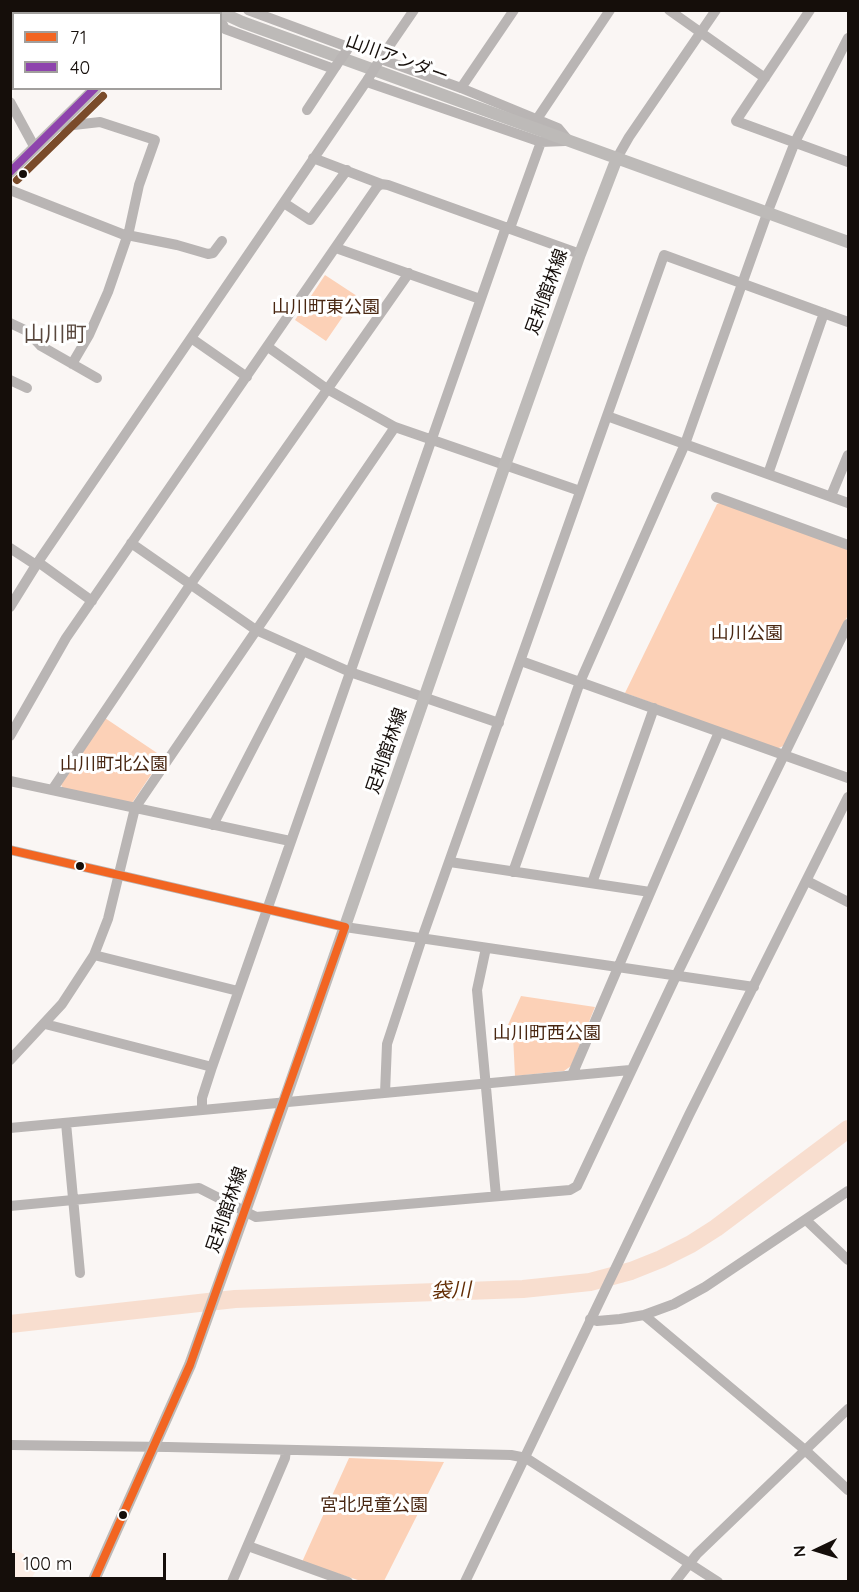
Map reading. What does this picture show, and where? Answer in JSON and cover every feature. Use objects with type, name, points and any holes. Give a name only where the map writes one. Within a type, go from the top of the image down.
[{"type":"main road","name":"山川アンダー","points":[[222,13],[617,158]]},
{"type":"main road","points":[[10,172],[94,90]]},
{"type":"main road","points":[[617,158],[849,242]]},
{"type":"main road","name":"足利館林線","points":[[93,1581],[200,1339],[505,465],[580,254],[617,158]]},
{"type":"street","points":[[248,10],[348,47],[308,110]]},
{"type":"street","points":[[10,607],[414,10]]},
{"type":"street","points":[[461,88],[514,10]]},
{"type":"street","points":[[202,1110],[202,1098],[212,1067],[480,299],[508,228],[539,130],[610,10]]},
{"type":"street","points":[[669,10],[765,78]]},
{"type":"street","points":[[617,158],[716,10]]},
{"type":"street","points":[[810,10],[736,121],[849,162]]},
{"type":"street","points":[[222,23],[225,29],[335,68]]},
{"type":"street","points":[[513,872],[580,682],[685,444],[795,142],[849,38]]},
{"type":"street","points":[[380,60],[461,88],[539,130]]},
{"type":"street","points":[[368,80],[539,130]]},
{"type":"street","points":[[10,102],[35,148]]},
{"type":"street","points":[[56,127],[100,122],[155,141],[139,185],[128,235],[105,300],[72,364]]},
{"type":"street","points":[[313,158],[580,254]]},
{"type":"street","points":[[284,203],[310,220],[347,170]]},
{"type":"street","points":[[10,736],[66,638],[381,184]]},
{"type":"street","points":[[10,190],[128,235],[208,254],[213,253],[222,241]]},
{"type":"street","points":[[336,248],[480,299]]},
{"type":"street","points":[[385,1093],[387,1044],[422,938],[664,255],[849,322]]},
{"type":"street","points":[[52,790],[190,585],[409,273]]},
{"type":"street","points":[[768,474],[824,313]]},
{"type":"street","points":[[10,323],[27,331],[41,346],[97,378]]},
{"type":"street","points":[[191,338],[247,377]]},
{"type":"street","points":[[268,347],[327,389],[395,427],[580,491]]},
{"type":"street","points":[[10,380],[27,388]]},
{"type":"street","points":[[607,416],[849,503]]},
{"type":"street","points":[[10,1060],[62,1004],[94,955],[108,919],[117,874],[135,808],[395,427]]},
{"type":"street","points":[[831,496],[849,454]]},
{"type":"street","points":[[716,497],[849,545]]},
{"type":"street","points":[[130,543],[256,630],[350,672],[499,723]]},
{"type":"street","points":[[10,548],[92,601]]},
{"type":"street","points":[[10,1206],[199,1188],[256,1217],[570,1190],[577,1186],[630,1070],[849,624]]},
{"type":"street","points":[[213,825],[303,651]]},
{"type":"street","points":[[521,661],[849,778]]},
{"type":"street","points":[[592,883],[654,708]]},
{"type":"street","points":[[572,1075],[719,732]]},
{"type":"street","points":[[10,781],[290,842]]},
{"type":"street","points":[[465,1581],[526,1458],[637,1222],[849,797]]},
{"type":"street","points":[[10,850],[345,927],[754,987]]},
{"type":"street","points":[[450,862],[650,892]]},
{"type":"street","points":[[807,881],[849,902]]},
{"type":"street","points":[[486,948],[477,990],[496,1196]]},
{"type":"street","points":[[94,955],[238,992]]},
{"type":"street","points":[[45,1024],[212,1067]]},
{"type":"street","points":[[10,1128],[630,1070]]},
{"type":"street","points":[[66,1122],[80,1273]]},
{"type":"street","points":[[592,1314],[603,1321],[644,1315],[674,1304],[705,1287],[849,1191]]},
{"type":"street","points":[[806,1220],[849,1260]]},
{"type":"street","points":[[644,1315],[805,1450],[849,1490]]},
{"type":"street","points":[[675,1581],[689,1562],[849,1409]]},
{"type":"street","points":[[10,1445],[511,1455],[526,1458],[718,1581]]},
{"type":"street","points":[[232,1581],[285,1458],[286,1450]]},
{"type":"street","points":[[248,1546],[348,1581]]},
{"type":"shaded area","points":[[10,1548],[41,1562],[30,1581],[11,1581]]},
{"type":"green space","name":"山川町東公園","points":[[325,275],[357,296],[326,341],[295,320]]},
{"type":"green space","name":"山川公園","points":[[720,503],[848,549],[848,615],[785,745],[777,749],[625,693],[717,504]]},
{"type":"green space","name":"山川町北公園","points":[[105,718],[163,757],[132,803],[64,790],[60,783]]},
{"type":"green space","name":"山川町西公園","points":[[521,996],[595,1007],[571,1066],[564,1071],[515,1076],[513,1036],[507,1027]]},
{"type":"green space","name":"宮北児童公園","points":[[349,1458],[444,1462],[384,1581],[361,1581],[302,1562]]},
{"type":"waterway","name":"袋川","points":[[10,1324],[235,1299],[523,1289],[590,1282],[631,1271],[691,1244],[716,1228],[848,1129]]},
{"type":"transit line","name":"40","points":[[10,172],[93,90]]},
{"type":"transit line","points":[[17,180],[103,96]]},
{"type":"transit line","name":"71","points":[[10,850],[345,927]]},
{"type":"transit line","name":"71","points":[[93,1582],[190,1365],[345,927]]},
{"type":"district","name":"山川町","points":[[55,335]]}]
